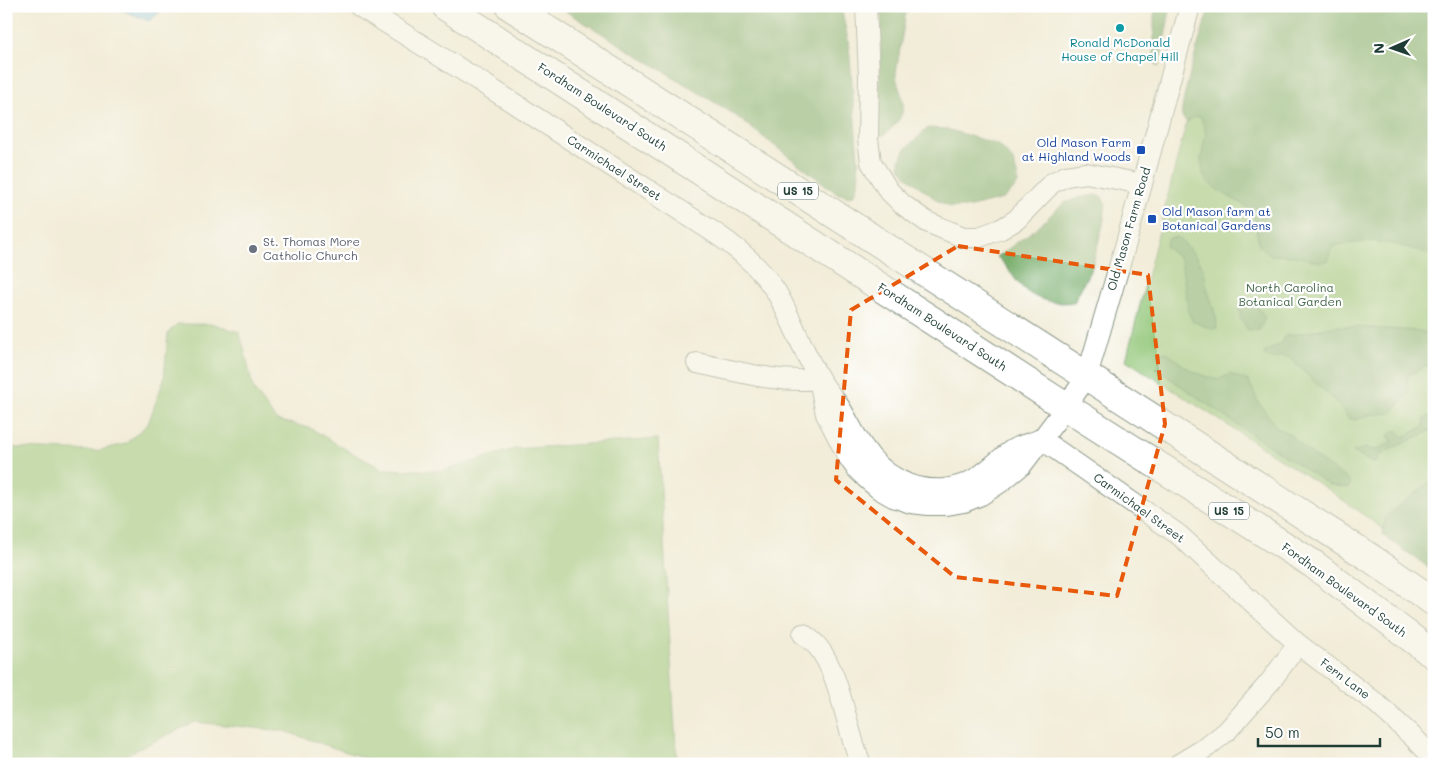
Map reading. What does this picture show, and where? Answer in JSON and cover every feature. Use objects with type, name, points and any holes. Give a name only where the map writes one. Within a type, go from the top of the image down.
[{"type":"highway","name":"Fordham Boulevard South","points":[[445,6],[1066,407],[1313,564],[1434,655]]},
{"type":"highway","name":"US 15","points":[[510,6],[1372,559],[1434,602]]},
{"type":"street","name":"Carmichael Street","points":[[358,6],[470,75],[716,233],[758,267],[775,291],[819,378],[864,448],[888,474],[914,486],[929,489],[961,485],[976,479],[1014,449],[1041,439],[1179,535],[1298,644]]},
{"type":"street","points":[[866,6],[869,77],[868,139],[871,162],[888,190],[902,204],[927,222],[963,236],[979,237],[1001,229],[1016,220],[1052,183],[1066,176],[1086,173],[1142,184]]},
{"type":"street","name":"Old Mason Farm Road","points":[[1041,439],[1087,376],[1190,6]]},
{"type":"street","points":[[697,363],[785,380],[801,381],[819,378]]},
{"type":"street","points":[[804,634],[817,645],[826,658],[836,681],[861,764]]},
{"type":"street","points":[[1179,764],[1207,747],[1227,731],[1270,682],[1298,644]]},
{"type":"street","name":"Fern Lane","points":[[1298,644],[1376,703],[1434,758]]},
{"type":"highlighted area","points":[[958,246],[1148,275],[1165,424],[1117,596],[955,577],[836,480],[851,310]]},
{"type":"green space","points":[[557,6],[838,6],[842,11],[849,45],[859,181],[855,194],[850,197],[836,193],[732,113]]},
{"type":"green space","points":[[882,6],[907,6],[896,73],[903,105],[902,112],[900,119],[894,126],[886,134],[879,137],[875,124],[879,90]]},
{"type":"green space","points":[[1155,6],[1171,6],[1159,67],[1154,63]]},
{"type":"green space","points":[[1210,6],[1434,6],[1434,255],[1398,245],[1372,241],[1336,245],[1330,251],[1329,260],[1321,262],[1295,256],[1272,255],[1259,246],[1255,220],[1247,207],[1218,190],[1207,181],[1203,174],[1201,159],[1206,133],[1201,117],[1193,117],[1187,123],[1182,117],[1188,82]]},
{"type":"green space","name":"North Carolina Botanical Garden","points":[[1216,6],[1434,6],[1434,565],[1330,491],[1126,360]]},
{"type":"green space","points":[[928,128],[947,129],[999,145],[1013,160],[1018,184],[1003,199],[971,207],[951,207],[938,201],[907,177],[900,167],[900,159],[907,147]]},
{"type":"green space","points":[[1095,195],[1101,196],[1106,204],[1103,225],[1092,267],[1074,302],[1052,302],[1038,298],[1025,290],[997,257],[1034,230],[1064,203]]},
{"type":"green space","points":[[1178,237],[1197,258],[1204,270],[1217,328],[1212,329],[1192,321],[1188,310],[1181,260],[1165,246],[1169,238]]},
{"type":"green space","points":[[1250,303],[1259,308],[1265,319],[1259,330],[1248,330],[1241,320],[1239,306]]},
{"type":"green space","points":[[177,324],[214,324],[239,332],[253,388],[276,420],[310,428],[383,469],[443,471],[514,449],[658,439],[677,764],[382,764],[284,731],[195,722],[106,764],[6,764],[6,446],[96,451],[125,444],[148,424],[164,379],[168,333]]},
{"type":"green space","points":[[1337,326],[1420,331],[1434,336],[1434,362],[1407,376],[1408,394],[1392,413],[1370,415],[1356,420],[1349,419],[1336,402],[1288,357],[1283,356],[1273,359],[1264,355],[1265,352],[1282,343],[1285,336]]},
{"type":"green space","points":[[1167,352],[1197,373],[1218,380],[1230,374],[1249,381],[1258,402],[1277,428],[1288,433],[1315,457],[1348,480],[1351,483],[1348,488],[1329,485],[1155,368],[1160,367],[1160,353]]},
{"type":"green space","points":[[1432,415],[1434,417],[1434,429],[1379,455],[1377,462],[1372,463],[1353,452],[1365,448],[1376,450],[1392,442],[1388,435],[1397,430],[1403,437],[1423,427],[1425,419]]},
{"type":"green space","points":[[1434,479],[1434,571],[1382,535],[1386,516]]},
{"type":"water","points":[[112,6],[167,6],[149,21]]},
{"type":"waterway","points":[[317,6],[325,11]]},
{"type":"place","name":"Ronald McDonald House of Chapel Hill","points":[[1120,28]]},
{"type":"place","name":"Old Mason Farm at Highland Woods","points":[[1141,150]]},
{"type":"place","name":"Old Mason farm at Botanical Gardens","points":[[1152,219]]},
{"type":"place","name":"St. Thomas More Catholic Church","points":[[253,249]]}]
